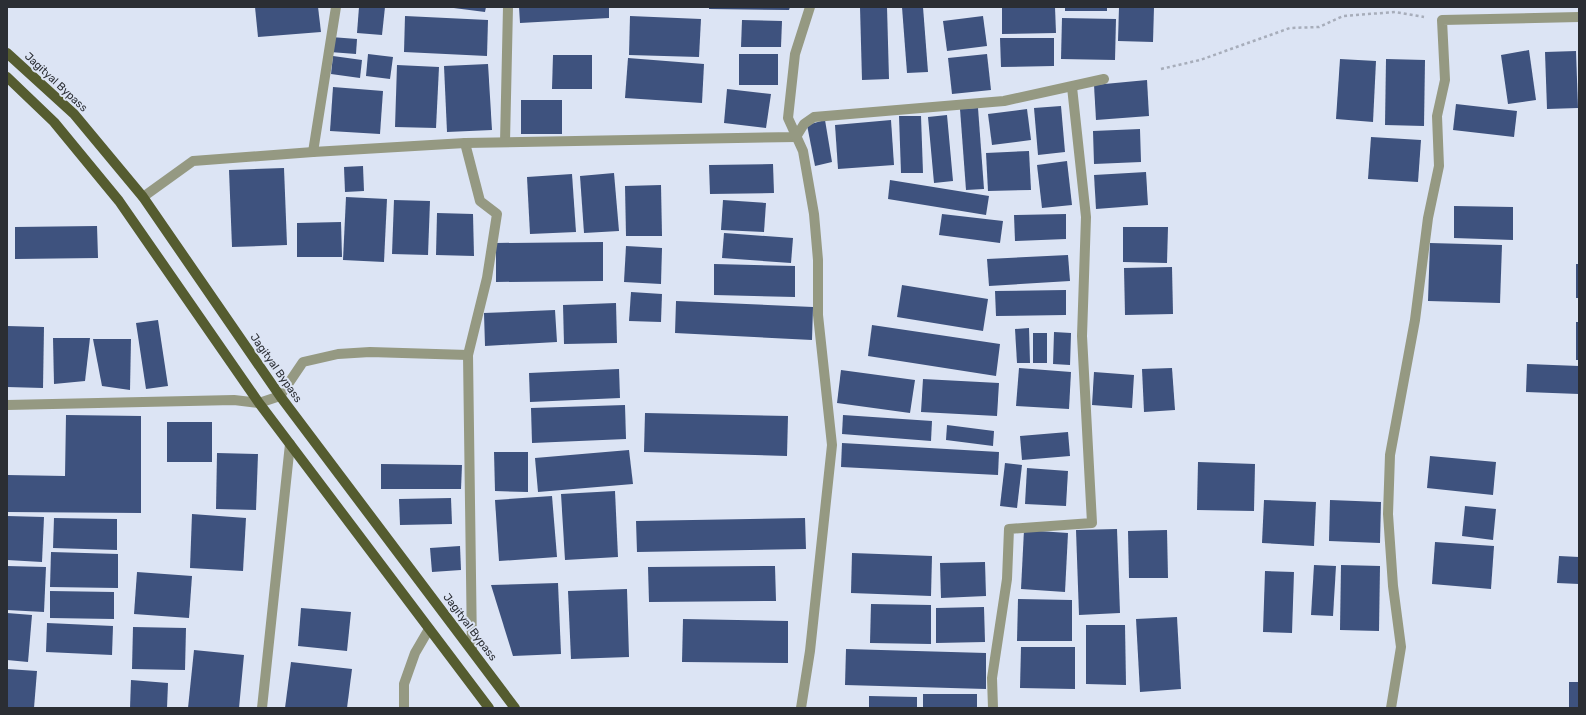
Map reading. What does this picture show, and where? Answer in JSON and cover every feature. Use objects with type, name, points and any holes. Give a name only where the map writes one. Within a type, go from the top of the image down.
[{"type":"main road","name":"Jagityal Bypass","points":[[7,53],[74,114],[143,197],[280,396],[515,708]]},
{"type":"main road","points":[[7,77],[54,122],[119,201],[259,403],[489,708]]},
{"type":"street","points":[[313,152],[336,7]]},
{"type":"street","points":[[505,142],[508,7]]},
{"type":"street","points":[[801,708],[810,651],[832,445],[818,315],[818,260],[814,214],[803,151],[788,118],[795,54],[810,7]]},
{"type":"street","points":[[1391,708],[1401,647],[1393,586],[1388,514],[1390,455],[1415,320],[1428,218],[1439,166],[1436,116],[1445,80],[1442,20],[1579,18]]},
{"type":"street","points":[[796,137],[804,124],[814,117],[1004,101],[1104,79]]},
{"type":"street","points":[[993,708],[992,678],[1007,579],[1009,529],[1092,523],[1082,336],[1086,217],[1072,87]]},
{"type":"street","points":[[143,197],[193,161],[465,143],[796,137]]},
{"type":"street","points":[[465,143],[480,201],[497,214],[487,278],[468,354],[472,649]]},
{"type":"street","points":[[7,406],[234,400],[259,403],[280,396],[303,362],[338,354],[370,352],[468,354]]},
{"type":"street","points":[[262,708],[290,444]]},
{"type":"street","points":[[404,708],[404,684],[416,653],[429,629]]},
{"type":"path","points":[[1161,69],[1200,60],[1290,28],[1319,27],[1343,16],[1395,12],[1442,20]]},
{"type":"building","points":[[255,7],[318,7],[321,32],[258,37]]},
{"type":"building","points":[[359,7],[385,7],[382,35],[357,33]]},
{"type":"building","points":[[446,7],[486,7],[485,12]]},
{"type":"building","points":[[519,7],[609,7],[609,18],[520,23]]},
{"type":"building","points":[[709,7],[790,7],[789,10],[709,9]]},
{"type":"building","points":[[860,7],[887,7],[889,79],[862,80]]},
{"type":"building","points":[[902,7],[923,7],[928,72],[907,73]]},
{"type":"building","points":[[1002,7],[1055,7],[1056,33],[1002,34]]},
{"type":"building","points":[[1065,7],[1107,7],[1107,11],[1065,11]]},
{"type":"building","points":[[1119,7],[1154,7],[1153,42],[1118,41]]},
{"type":"building","points":[[405,16],[488,20],[487,56],[404,52]]},
{"type":"building","points":[[630,16],[701,19],[699,57],[629,55]]},
{"type":"building","points":[[983,16],[987,46],[947,51],[943,21]]},
{"type":"building","points":[[1062,18],[1116,19],[1115,60],[1061,59]]},
{"type":"building","points":[[742,20],[782,21],[781,47],[741,47]]},
{"type":"building","points":[[331,37],[357,39],[356,54],[330,52]]},
{"type":"building","points":[[1000,38],[1054,38],[1054,66],[1001,67]]},
{"type":"building","points":[[1529,50],[1536,100],[1508,104],[1501,55]]},
{"type":"building","points":[[1576,51],[1578,108],[1547,109],[1545,52]]},
{"type":"building","points":[[368,54],[393,57],[390,79],[366,76]]},
{"type":"building","points":[[739,54],[778,54],[778,85],[739,85]]},
{"type":"building","points":[[987,54],[991,90],[952,94],[948,58]]},
{"type":"building","points":[[553,55],[592,55],[592,89],[552,89]]},
{"type":"building","points":[[333,56],[362,60],[360,78],[331,74]]},
{"type":"building","points":[[628,58],[704,64],[702,103],[625,98]]},
{"type":"building","points":[[1340,59],[1376,61],[1373,122],[1336,119]]},
{"type":"building","points":[[1386,59],[1425,60],[1424,126],[1385,125]]},
{"type":"building","points":[[488,64],[492,130],[447,132],[444,66]]},
{"type":"building","points":[[397,65],[439,67],[436,128],[395,127]]},
{"type":"building","points":[[1147,80],[1149,116],[1096,120],[1094,85]]},
{"type":"building","points":[[333,87],[383,91],[380,134],[330,131]]},
{"type":"building","points":[[727,89],[771,94],[766,128],[724,123]]},
{"type":"building","points":[[521,100],[562,100],[562,134],[521,134]]},
{"type":"building","points":[[1456,104],[1517,111],[1514,137],[1453,130]]},
{"type":"building","points":[[1061,106],[1065,152],[1038,155],[1034,108]]},
{"type":"building","points":[[978,108],[984,189],[966,190],[960,109]]},
{"type":"building","points":[[1027,109],[1031,140],[992,145],[988,114]]},
{"type":"building","points":[[947,115],[953,181],[934,183],[928,117]]},
{"type":"building","points":[[899,116],[921,116],[923,173],[901,173]]},
{"type":"building","points":[[825,120],[832,162],[815,166],[807,125]]},
{"type":"building","points":[[891,120],[894,165],[838,169],[835,125]]},
{"type":"building","points":[[1140,129],[1141,162],[1094,164],[1093,131]]},
{"type":"building","points":[[1371,137],[1421,140],[1418,182],[1368,179]]},
{"type":"building","points":[[1029,151],[1031,190],[988,191],[986,153]]},
{"type":"building","points":[[1067,161],[1072,205],[1042,208],[1037,165]]},
{"type":"building","points":[[773,164],[774,193],[710,194],[709,165]]},
{"type":"building","points":[[363,166],[364,191],[345,192],[344,167]]},
{"type":"building","points":[[284,168],[287,245],[232,247],[229,170]]},
{"type":"building","points":[[1146,172],[1148,205],[1096,209],[1094,175]]},
{"type":"building","points":[[614,173],[619,231],[584,233],[580,176]]},
{"type":"building","points":[[572,174],[576,232],[530,234],[527,177]]},
{"type":"building","points":[[890,180],[989,196],[986,215],[888,199]]},
{"type":"building","points":[[661,185],[662,236],[626,236],[625,186]]},
{"type":"building","points":[[346,197],[387,199],[384,262],[343,260]]},
{"type":"building","points":[[394,200],[430,201],[428,255],[392,254]]},
{"type":"building","points":[[723,200],[766,203],[764,232],[721,230]]},
{"type":"building","points":[[1454,206],[1513,207],[1513,240],[1454,238]]},
{"type":"building","points":[[437,213],[473,214],[474,256],[436,255]]},
{"type":"building","points":[[942,214],[1003,221],[1000,243],[939,235]]},
{"type":"building","points":[[1066,214],[1066,239],[1015,241],[1014,215]]},
{"type":"building","points":[[341,222],[342,257],[297,257],[297,223]]},
{"type":"building","points":[[97,226],[98,258],[15,259],[15,227]]},
{"type":"building","points":[[1123,227],[1168,227],[1167,263],[1123,262]]},
{"type":"building","points":[[724,233],[793,238],[791,263],[722,258]]},
{"type":"building","points":[[603,242],[603,281],[496,282],[496,243]]},
{"type":"building","points":[[1430,243],[1502,245],[1500,303],[1428,301]]},
{"type":"building","points":[[626,246],[662,248],[661,284],[624,282]]},
{"type":"building","points":[[1068,255],[1070,281],[989,286],[987,259]]},
{"type":"building","points":[[714,264],[795,266],[795,297],[714,295]]},
{"type":"building","points":[[1576,264],[1579,264],[1579,298],[1576,298]]},
{"type":"building","points":[[1172,267],[1173,314],[1125,315],[1124,268]]},
{"type":"building","points":[[902,285],[988,299],[983,331],[897,317]]},
{"type":"building","points":[[1066,290],[1066,315],[996,316],[995,291]]},
{"type":"building","points":[[631,292],[662,294],[661,322],[629,321]]},
{"type":"building","points":[[676,301],[813,307],[812,340],[675,333]]},
{"type":"building","points":[[616,303],[617,343],[564,344],[563,305]]},
{"type":"building","points":[[555,310],[557,342],[485,346],[484,313]]},
{"type":"building","points":[[158,320],[168,386],[146,389],[136,323]]},
{"type":"building","points":[[1576,322],[1579,322],[1579,360],[1576,360]]},
{"type":"building","points":[[872,325],[1000,344],[996,376],[868,356]]},
{"type":"building","points":[[7,326],[44,327],[43,388],[7,387]]},
{"type":"building","points":[[1029,328],[1030,363],[1017,363],[1015,329]]},
{"type":"building","points":[[1054,332],[1071,333],[1070,365],[1053,364]]},
{"type":"building","points":[[1033,333],[1047,333],[1047,363],[1033,363]]},
{"type":"building","points":[[53,338],[90,338],[85,381],[54,384]]},
{"type":"building","points":[[93,339],[131,339],[130,390],[102,386]]},
{"type":"building","points":[[1527,364],[1579,366],[1579,394],[1526,392]]},
{"type":"building","points":[[1019,368],[1071,372],[1069,409],[1016,406]]},
{"type":"building","points":[[1172,368],[1175,410],[1144,412],[1142,369]]},
{"type":"building","points":[[619,369],[620,398],[530,402],[529,373]]},
{"type":"building","points":[[841,370],[915,380],[910,413],[837,403]]},
{"type":"building","points":[[1094,372],[1134,375],[1132,408],[1092,405]]},
{"type":"building","points":[[923,379],[999,383],[997,416],[921,412]]},
{"type":"building","points":[[625,405],[626,439],[532,443],[531,408]]},
{"type":"building","points":[[645,413],[788,416],[787,456],[644,452]]},
{"type":"building","points":[[66,415],[141,416],[141,513],[7,512],[7,475],[65,476]]},
{"type":"building","points":[[843,415],[932,421],[931,441],[842,434]]},
{"type":"building","points":[[167,422],[212,422],[212,462],[167,462]]},
{"type":"building","points":[[947,425],[994,431],[993,446],[946,440]]},
{"type":"building","points":[[1068,432],[1070,456],[1022,460],[1020,436]]},
{"type":"building","points":[[842,443],[999,452],[998,475],[841,467]]},
{"type":"building","points":[[629,450],[633,484],[538,492],[535,458]]},
{"type":"building","points":[[494,452],[528,452],[528,492],[495,491]]},
{"type":"building","points":[[217,453],[258,454],[256,510],[216,509]]},
{"type":"building","points":[[1430,456],[1496,462],[1493,495],[1427,488]]},
{"type":"building","points":[[1198,462],[1255,464],[1254,511],[1197,510]]},
{"type":"building","points":[[1005,463],[1022,465],[1017,508],[1000,506]]},
{"type":"building","points":[[381,464],[462,465],[461,489],[381,489]]},
{"type":"building","points":[[1027,468],[1068,471],[1066,506],[1025,504]]},
{"type":"building","points":[[615,491],[618,557],[565,560],[561,494]]},
{"type":"building","points":[[552,496],[557,557],[499,561],[495,500]]},
{"type":"building","points":[[451,498],[452,524],[400,525],[399,499]]},
{"type":"building","points":[[1264,500],[1316,502],[1314,546],[1262,543]]},
{"type":"building","points":[[1330,500],[1381,502],[1380,543],[1329,541]]},
{"type":"building","points":[[1465,506],[1496,509],[1493,540],[1462,536]]},
{"type":"building","points":[[192,514],[246,518],[243,571],[190,568]]},
{"type":"building","points":[[7,516],[44,517],[42,562],[7,560]]},
{"type":"building","points":[[54,518],[117,519],[117,550],[53,548]]},
{"type":"building","points":[[805,518],[806,549],[637,552],[636,521]]},
{"type":"building","points":[[1117,529],[1120,613],[1079,615],[1076,530]]},
{"type":"building","points":[[1024,530],[1068,533],[1065,592],[1021,589]]},
{"type":"building","points":[[1167,530],[1168,578],[1129,578],[1128,531]]},
{"type":"building","points":[[1435,542],[1494,546],[1491,589],[1432,584]]},
{"type":"building","points":[[460,546],[461,570],[432,572],[430,548]]},
{"type":"building","points":[[51,552],[118,554],[118,588],[50,587]]},
{"type":"building","points":[[852,553],[932,556],[931,596],[851,593]]},
{"type":"building","points":[[1559,556],[1579,557],[1579,584],[1557,583]]},
{"type":"building","points":[[985,562],[986,596],[941,598],[940,563]]},
{"type":"building","points":[[1314,565],[1336,566],[1333,616],[1311,615]]},
{"type":"building","points":[[1341,565],[1380,566],[1379,631],[1340,630]]},
{"type":"building","points":[[7,566],[46,567],[44,612],[7,610]]},
{"type":"building","points":[[775,566],[776,601],[649,602],[648,567]]},
{"type":"building","points":[[1265,571],[1294,572],[1292,633],[1263,632]]},
{"type":"building","points":[[137,572],[192,576],[189,618],[134,614]]},
{"type":"building","points":[[558,583],[561,654],[513,656],[491,585]]},
{"type":"building","points":[[627,589],[629,657],[571,659],[568,591]]},
{"type":"building","points":[[50,591],[114,592],[114,619],[50,618]]},
{"type":"building","points":[[1018,599],[1072,600],[1072,641],[1017,641]]},
{"type":"building","points":[[871,604],[931,605],[931,644],[870,643]]},
{"type":"building","points":[[984,607],[985,642],[936,643],[936,608]]},
{"type":"building","points":[[301,608],[351,612],[347,651],[298,646]]},
{"type":"building","points":[[7,613],[32,615],[28,662],[7,660]]},
{"type":"building","points":[[1177,617],[1181,689],[1140,692],[1136,619]]},
{"type":"building","points":[[683,619],[788,621],[788,663],[682,662]]},
{"type":"building","points":[[47,623],[113,626],[112,655],[46,652]]},
{"type":"building","points":[[1086,625],[1125,625],[1126,685],[1086,684]]},
{"type":"building","points":[[133,627],[186,628],[185,670],[132,669]]},
{"type":"building","points":[[1021,647],[1075,647],[1075,689],[1020,688]]},
{"type":"building","points":[[846,649],[986,653],[986,689],[845,685]]},
{"type":"building","points":[[194,650],[244,655],[239,708],[188,708]]},
{"type":"building","points":[[291,662],[352,669],[347,708],[285,708]]},
{"type":"building","points":[[7,669],[37,671],[34,708],[7,708]]},
{"type":"building","points":[[131,680],[168,683],[167,708],[130,708]]},
{"type":"building","points":[[1569,682],[1579,682],[1579,708],[1569,708]]},
{"type":"building","points":[[923,694],[977,694],[977,708],[923,708]]},
{"type":"building","points":[[869,696],[917,697],[917,708],[869,708]]}]
